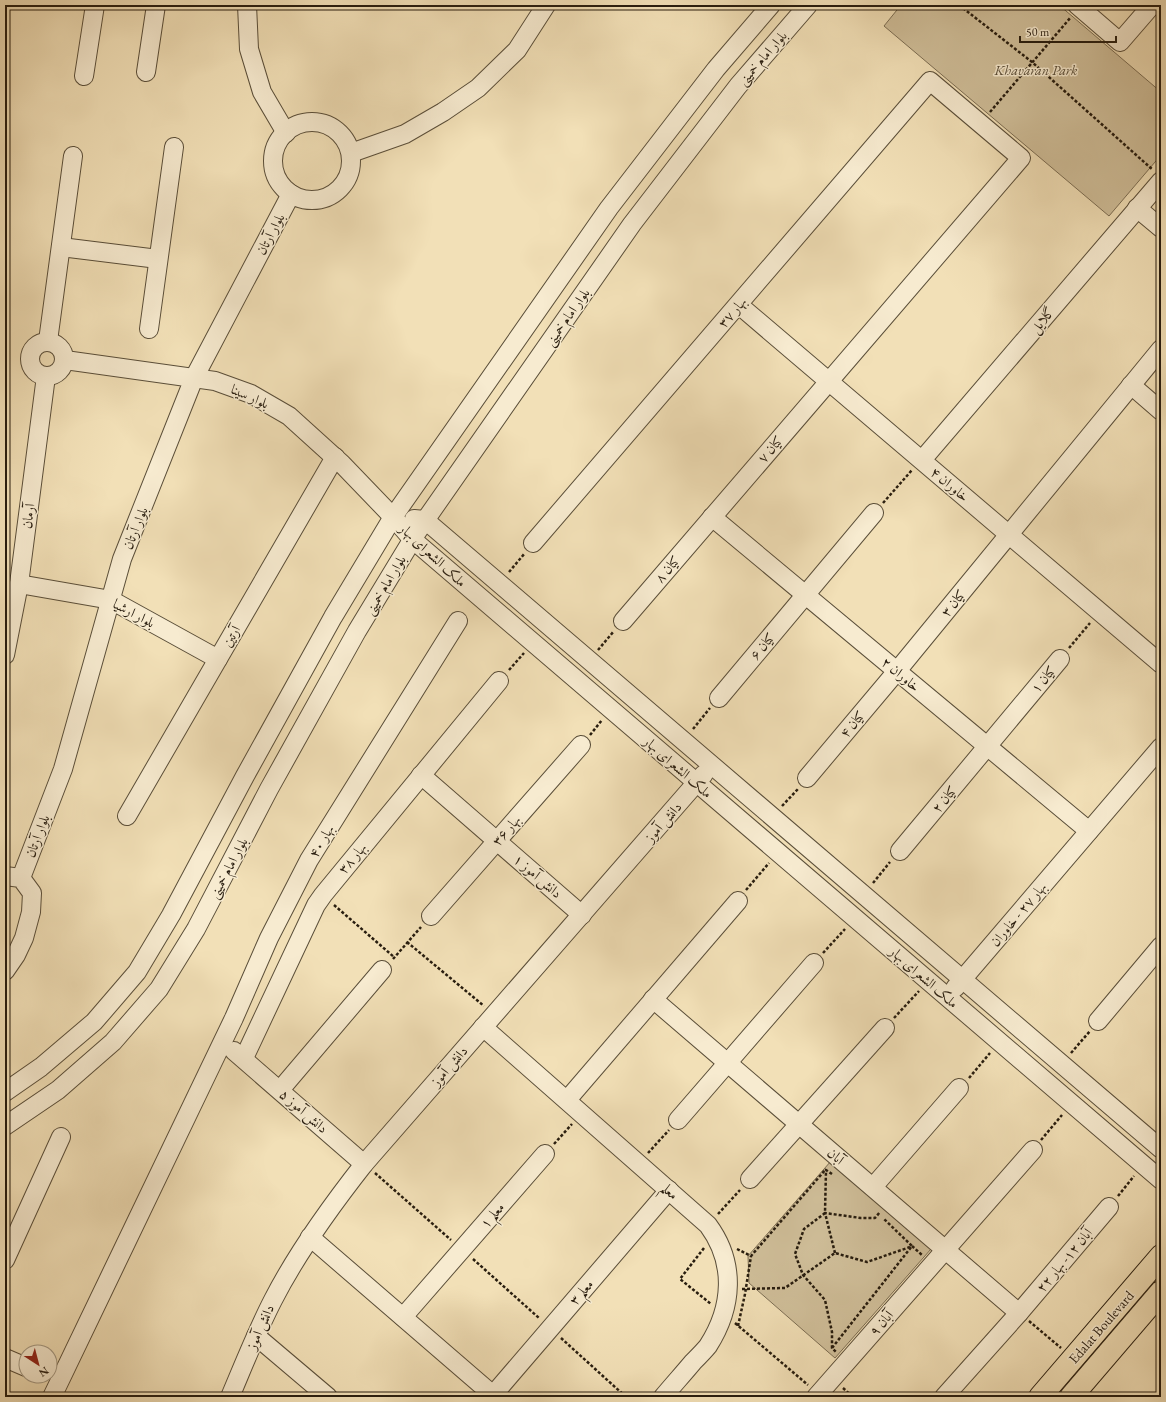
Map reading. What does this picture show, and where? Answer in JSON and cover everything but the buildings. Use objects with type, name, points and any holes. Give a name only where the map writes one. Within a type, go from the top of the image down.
[{"type":"main road","name":"Edalat Boulevard","points":[[1040,1397],[1161,1256]]},
{"type":"main road","name":"Edalat Boulevard","points":[[1071,1397],[1161,1292]]},
{"type":"street","points":[[84,76],[95,5]]},
{"type":"street","points":[[146,72],[156,5]]},
{"type":"street","points":[[246,5],[249,49],[262,92],[286,132]]},
{"type":"street","points":[[351,153],[405,134],[443,112],[478,88],[517,50],[546,5]]},
{"type":"street","name":"بلوار امام خمینی","points":[[5,1092],[41,1067],[94,1022],[137,972],[172,916],[245,776],[333,617],[393,517],[609,208],[716,69],[771,5]]},
{"type":"street","name":"بلوار امام خمینی","points":[[5,1126],[58,1090],[113,1042],[160,989],[196,929],[269,789],[357,631],[412,539],[632,224],[738,86],[808,5]]},
{"type":"street","points":[[1078,6],[1120,42],[1152,5]]},
{"type":"street","name":"بهار ۳۷","points":[[534,543],[930,81],[980,124]]},
{"type":"street","points":[[314,122],[324,124],[334,129],[341,135],[351,153],[350,173],[345,182],[339,190],[320,200],[305,200],[291,194],[283,188],[274,170],[273,159],[275,150],[280,140],[286,132],[304,123],[314,122]]},
{"type":"street","name":"کیان ۷","points":[[712,517],[1021,158],[980,124]]},
{"type":"street","points":[[149,329],[174,147]]},
{"type":"street","points":[[48,341],[73,156]]},
{"type":"street","name":"گلایل","points":[[922,460],[1137,208],[1158,176]]},
{"type":"street","name":"بلوار آرتان","points":[[13,877],[63,769],[122,559],[194,378],[291,194]]},
{"type":"street","points":[[1137,208],[1161,228]]},
{"type":"street","points":[[61,247],[158,259]]},
{"type":"street","name":"خاوران ۴","points":[[739,305],[1161,664]]},
{"type":"street","points":[[48,341],[53,342],[60,347],[63,351],[65,360],[59,371],[55,374],[46,376],[34,370],[30,358],[33,349],[36,346],[48,341]]},
{"type":"street","name":"کیان ۳","points":[[897,671],[1161,349]]},
{"type":"street","name":"بلوار سینا","points":[[65,360],[216,381],[251,394],[289,416],[335,457],[393,517]]},
{"type":"street","name":"آرمان","points":[[5,655],[19,584],[46,376]]},
{"type":"street","points":[[1132,385],[1161,411]]},
{"type":"street","name":"آرتین","points":[[127,816],[335,457]]},
{"type":"street","name":"کیان ۶","points":[[719,698],[874,513]]},
{"type":"street","name":"ملک الشعرای بهار","points":[[393,517],[425,520],[1161,1149]]},
{"type":"street","name":"ملک الشعرای بهار","points":[[393,517],[412,539],[1161,1180]]},
{"type":"street","name":"خاوران ۲","points":[[712,517],[1089,831]]},
{"type":"street","name":"کیان ۸","points":[[622,622],[712,517]]},
{"type":"street","name":"بلوار ارشیا","points":[[19,584],[111,600],[218,659]]},
{"type":"street","name":"بهار ۴۰","points":[[51,1385],[207,1074],[269,938],[309,860],[458,620]]},
{"type":"street","name":"کیان ۱","points":[[988,746],[1060,659]]},
{"type":"street","name":"کیان ۴","points":[[807,778],[897,671]]},
{"type":"street","name":"بهار ۳۸","points":[[244,1058],[316,905],[499,681]]},
{"type":"street","name":"بهار ۳۶","points":[[431,916],[580,745]]},
{"type":"street","name":"کیان ۲","points":[[900,852],[988,746]]},
{"type":"street","name":"بهار ۲۷ - خاوران","points":[[947,997],[1161,747]]},
{"type":"street","name":"دانش آموز","points":[[230,1397],[273,1299],[310,1237],[334,1202],[364,1164],[712,765]]},
{"type":"street","name":"دانش آموز ۱","points":[[421,775],[582,915]]},
{"type":"street","points":[[5,971],[16,955],[24,938],[31,912],[32,893],[13,877]]},
{"type":"street","points":[[298,882],[323,895]]},
{"type":"street","points":[[567,1100],[738,901]]},
{"type":"street","points":[[1098,1021],[1161,946]]},
{"type":"street","points":[[258,963],[266,959],[274,961],[281,966],[283,975]]},
{"type":"street","points":[[678,1120],[814,962]]},
{"type":"street","points":[[280,1090],[388,964]]},
{"type":"street","name":"آبان","points":[[654,999],[799,1124],[832,1163],[873,1187],[885,1208],[925,1232],[1019,1313]]},
{"type":"street","name":"معلم","points":[[489,1021],[567,1100],[669,1190],[714,1235]]},
{"type":"street","points":[[750,1179],[885,1028]]},
{"type":"street","name":"دانش آموز ۵","points":[[223,1041],[364,1164]]},
{"type":"street","points":[[873,1187],[959,1088]]},
{"type":"street","points":[[5,1260],[61,1137]]},
{"type":"street","name":"آبان ۹","points":[[818,1396],[1033,1150]]},
{"type":"street","name":"معلم ۱","points":[[403,1317],[545,1154]]},
{"type":"street","name":"معلم ۳","points":[[403,1317],[493,1395],[669,1190]]},
{"type":"street","name":"آبان ۱۲- بهار ۲۲","points":[[944,1397],[1019,1313],[1109,1207]]},
{"type":"street","points":[[663,1397],[708,1346],[724,1314],[728,1276],[724,1253],[714,1235]]},
{"type":"street","points":[[310,1237],[403,1317]]},
{"type":"street","points":[[256,1336],[328,1397]]},
{"type":"street","points":[[5,1358],[18,1364]]},
{"type":"path","points":[[959,5],[1032,62],[1158,176]]},
{"type":"path","points":[[980,124],[1078,6]]},
{"type":"path","points":[[874,513],[922,460]]},
{"type":"path","points":[[499,583],[534,543]]},
{"type":"path","name":"کیان ۱","points":[[1060,659],[1099,611]]},
{"type":"path","points":[[589,659],[622,622]]},
{"type":"path","points":[[499,681],[533,642]]},
{"type":"path","points":[[683,740],[719,698]]},
{"type":"path","points":[[580,745],[612,710]]},
{"type":"path","points":[[773,817],[807,778]]},
{"type":"path","points":[[738,901],[778,852]]},
{"type":"path","points":[[863,894],[900,852]]},
{"type":"path","points":[[323,895],[388,964],[431,916]]},
{"type":"path","points":[[814,962],[855,918]]},
{"type":"path","points":[[407,942],[489,1021]]},
{"type":"path","points":[[885,1028],[928,981]]},
{"type":"path","points":[[1062,1064],[1098,1021]]},
{"type":"path","points":[[959,1088],[1000,1042]]},
{"type":"path","points":[[1033,1150],[1072,1104]]},
{"type":"path","points":[[545,1154],[582,1114]]},
{"type":"path","points":[[638,1163],[678,1120]]},
{"type":"path","points":[[832,1163],[832,1174]]},
{"type":"path","points":[[832,1163],[825,1213],[835,1253]]},
{"type":"path","points":[[738,1326],[751,1256],[832,1163]]},
{"type":"path","points":[[1109,1207],[1143,1165]]},
{"type":"path","points":[[750,1179],[714,1235],[680,1279],[724,1314],[818,1396]]},
{"type":"path","points":[[846,1363],[832,1348],[832,1332],[826,1300],[803,1275],[795,1254],[804,1229],[825,1213],[861,1218],[875,1218],[885,1208]]},
{"type":"path","points":[[873,1209],[885,1208]]},
{"type":"path","points":[[885,1208],[912,1246]]},
{"type":"path","points":[[832,1348],[912,1246],[925,1232]]},
{"type":"path","points":[[714,1235],[751,1256]]},
{"type":"path","points":[[835,1253],[867,1262],[912,1246]]},
{"type":"path","points":[[727,1289],[785,1288],[835,1253]]},
{"type":"path","points":[[1019,1313],[1073,1358]]},
{"type":"path","points":[[550,1328],[626,1397]]},
{"type":"green space","name":"Khavaran Park","points":[[901,5],[1059,5],[1161,92],[1161,155],[1109,216],[884,26]]},
{"type":"green space","points":[[831,1161],[931,1249],[835,1358],[749,1283],[748,1256]]}]
